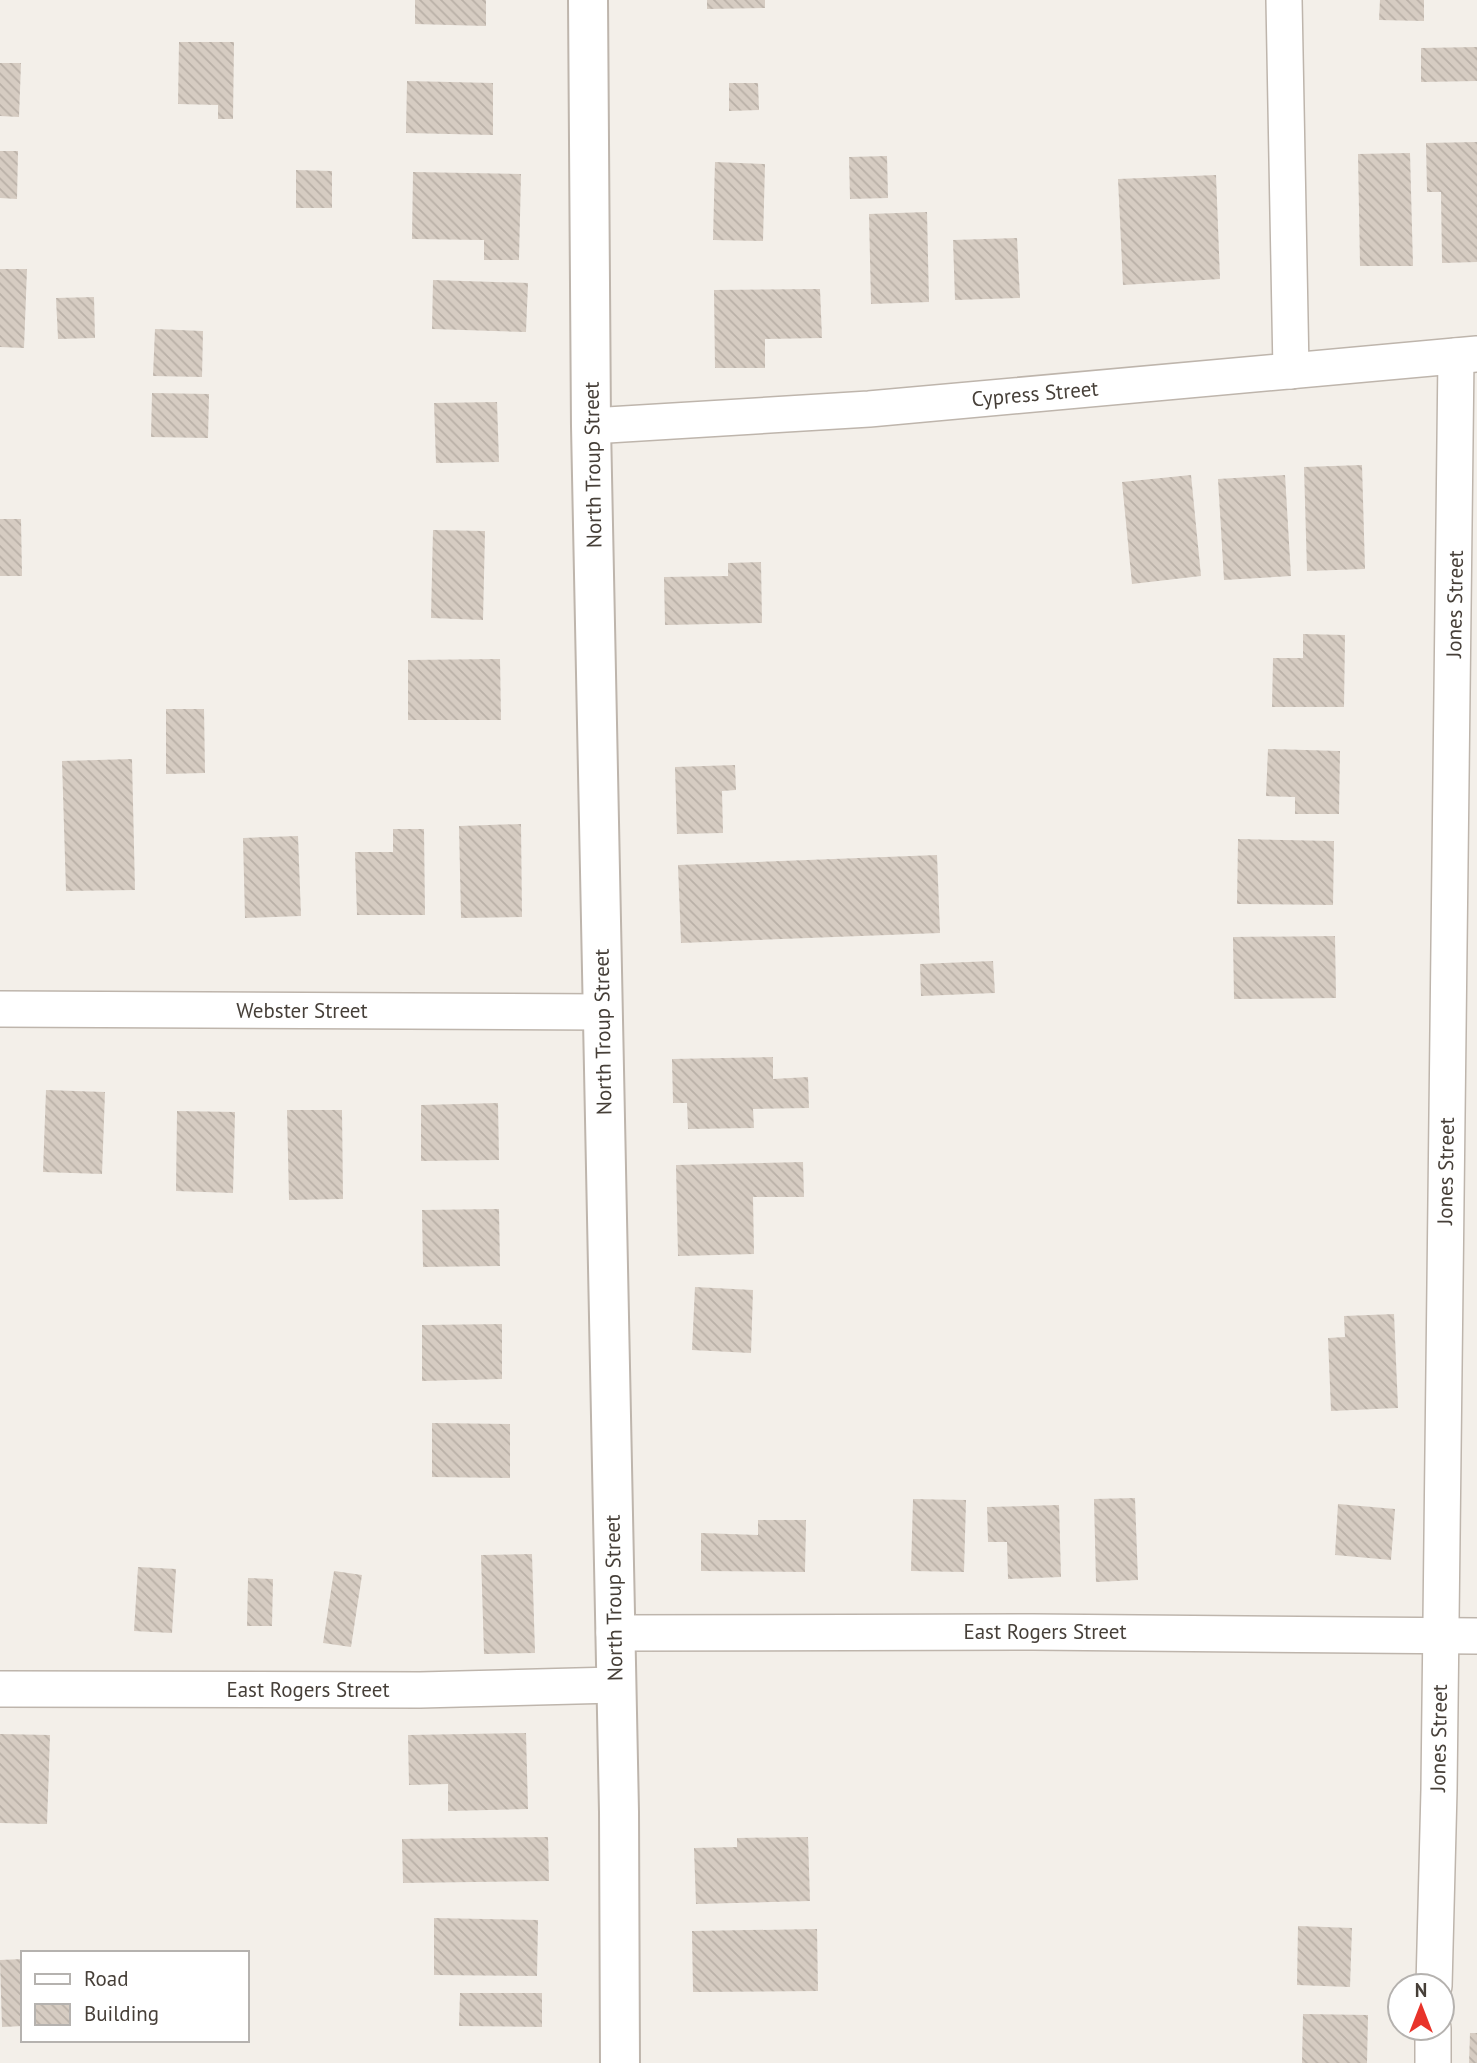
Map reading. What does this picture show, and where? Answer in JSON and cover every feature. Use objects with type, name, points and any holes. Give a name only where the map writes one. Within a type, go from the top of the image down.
[{"type":"street","name":"North Troup Street","points":[[588,0],[592,426],[620,2063]]},
{"type":"street","points":[[1284,0],[1291,372]]},
{"type":"street","name":"Cypress Street","points":[[592,426],[869,409],[1466,355]]},
{"type":"street","name":"Jones Street","points":[[1434,1972],[1440,1636],[1463,1005],[1466,355]]},
{"type":"street","name":"Webster Street","points":[[0,1009],[603,1013]]},
{"type":"street","name":"East Rogers Street","points":[[614,1633],[1046,1632],[1477,1636]]},
{"type":"street","name":"East Rogers Street","points":[[0,1689],[419,1690],[615,1685]]},
{"type":"street","points":[[1433,2042],[1433,2063]]},
{"type":"building","points":[[415,0],[486,0],[486,26],[415,24]]},
{"type":"building","points":[[707,0],[765,0],[765,8],[707,9]]},
{"type":"building","points":[[1380,0],[1424,0],[1424,21],[1379,20]]},
{"type":"building","points":[[179,42],[234,42],[233,119],[218,119],[218,105],[178,104]]},
{"type":"building","points":[[1477,47],[1477,81],[1421,82],[1421,48]]},
{"type":"building","points":[[0,63],[21,63],[19,117],[0,116]]},
{"type":"building","points":[[407,81],[493,83],[493,135],[406,133]]},
{"type":"building","points":[[729,83],[758,83],[759,110],[729,111]]},
{"type":"building","points":[[1477,142],[1477,262],[1442,263],[1441,192],[1427,192],[1426,143]]},
{"type":"building","points":[[0,151],[18,151],[17,199],[0,198]]},
{"type":"building","points":[[1410,153],[1413,266],[1360,266],[1358,154]]},
{"type":"building","points":[[887,156],[888,198],[850,199],[849,157]]},
{"type":"building","points":[[715,162],[765,164],[763,241],[713,240]]},
{"type":"building","points":[[296,170],[332,171],[332,208],[296,208]]},
{"type":"building","points":[[413,172],[521,174],[519,260],[484,260],[484,240],[412,239]]},
{"type":"building","points":[[1216,175],[1220,279],[1123,285],[1118,179]]},
{"type":"building","points":[[927,212],[929,302],[871,304],[869,214]]},
{"type":"building","points":[[1017,238],[1020,298],[955,300],[953,240]]},
{"type":"building","points":[[0,269],[27,269],[24,348],[0,347]]},
{"type":"building","points":[[433,280],[528,283],[526,332],[432,329]]},
{"type":"building","points":[[820,289],[822,338],[765,339],[765,368],[715,368],[714,290]]},
{"type":"building","points":[[94,297],[95,338],[58,339],[56,298]]},
{"type":"building","points":[[155,329],[203,331],[202,377],[153,376]]},
{"type":"building","points":[[152,393],[209,394],[208,438],[151,437]]},
{"type":"building","points":[[497,402],[499,462],[436,463],[434,403]]},
{"type":"building","points":[[1362,465],[1365,569],[1307,571],[1304,467]]},
{"type":"building","points":[[1191,475],[1201,576],[1132,584],[1122,482]]},
{"type":"building","points":[[1285,475],[1291,576],[1224,580],[1218,479]]},
{"type":"building","points":[[0,519],[21,519],[22,576],[0,576]]},
{"type":"building","points":[[433,530],[485,531],[483,620],[431,618]]},
{"type":"building","points":[[761,562],[762,623],[665,625],[664,577],[728,576],[728,563]]},
{"type":"building","points":[[1303,634],[1345,635],[1344,707],[1272,707],[1273,658],[1303,658]]},
{"type":"building","points":[[500,659],[501,720],[408,720],[408,660]]},
{"type":"building","points":[[166,709],[204,709],[205,773],[166,774]]},
{"type":"building","points":[[1268,749],[1340,751],[1339,814],[1295,814],[1295,797],[1266,796]]},
{"type":"building","points":[[132,759],[135,890],[66,891],[62,761]]},
{"type":"building","points":[[735,765],[736,790],[722,791],[723,833],[677,834],[675,767]]},
{"type":"building","points":[[521,824],[522,917],[461,918],[459,826]]},
{"type":"building","points":[[393,829],[424,829],[425,915],[357,915],[355,852],[393,852]]},
{"type":"building","points":[[298,836],[301,916],[245,918],[243,838]]},
{"type":"building","points":[[1238,839],[1334,841],[1333,905],[1237,904]]},
{"type":"building","points":[[937,855],[940,933],[681,943],[678,865]]},
{"type":"building","points":[[1335,936],[1336,998],[1234,999],[1233,937]]},
{"type":"building","points":[[993,961],[995,993],[921,996],[920,964]]},
{"type":"building","points":[[773,1057],[773,1079],[808,1077],[809,1108],[753,1109],[754,1128],[688,1129],[687,1103],[673,1103],[672,1059]]},
{"type":"building","points":[[46,1090],[105,1092],[102,1174],[43,1172]]},
{"type":"building","points":[[498,1103],[499,1160],[421,1161],[421,1105]]},
{"type":"building","points":[[287,1110],[342,1110],[343,1199],[289,1200]]},
{"type":"building","points":[[177,1111],[235,1112],[233,1193],[176,1191]]},
{"type":"building","points":[[803,1162],[804,1197],[753,1197],[754,1254],[678,1256],[676,1165]]},
{"type":"building","points":[[499,1209],[500,1266],[423,1267],[422,1210]]},
{"type":"building","points":[[695,1287],[753,1290],[751,1353],[692,1350]]},
{"type":"building","points":[[1394,1314],[1398,1408],[1331,1411],[1328,1338],[1345,1337],[1344,1316]]},
{"type":"building","points":[[502,1324],[502,1379],[422,1381],[422,1325]]},
{"type":"building","points":[[432,1423],[510,1424],[510,1478],[432,1477]]},
{"type":"building","points":[[1135,1498],[1138,1580],[1096,1582],[1094,1499]]},
{"type":"building","points":[[913,1499],[966,1500],[964,1572],[911,1571]]},
{"type":"building","points":[[1338,1504],[1395,1509],[1391,1560],[1335,1555]]},
{"type":"building","points":[[1059,1505],[1061,1577],[1008,1579],[1007,1542],[988,1542],[987,1507]]},
{"type":"building","points":[[758,1520],[806,1520],[805,1572],[701,1571],[701,1533],[758,1535]]},
{"type":"building","points":[[532,1554],[535,1653],[484,1654],[481,1555]]},
{"type":"building","points":[[138,1567],[176,1569],[172,1633],[134,1631]]},
{"type":"building","points":[[334,1571],[362,1575],[351,1647],[323,1643]]},
{"type":"building","points":[[248,1578],[273,1579],[272,1626],[247,1626]]},
{"type":"building","points":[[526,1733],[528,1809],[448,1811],[448,1784],[409,1785],[408,1735]]},
{"type":"building","points":[[0,1734],[50,1735],[47,1824],[0,1823]]},
{"type":"building","points":[[548,1837],[549,1881],[403,1883],[402,1839]]},
{"type":"building","points":[[808,1837],[810,1901],[696,1904],[694,1848],[737,1847],[737,1838]]},
{"type":"building","points":[[434,1918],[538,1920],[537,1976],[434,1975]]},
{"type":"building","points":[[1298,1926],[1352,1928],[1350,1987],[1297,1985]]},
{"type":"building","points":[[817,1929],[818,1991],[693,1992],[692,1931]]},
{"type":"building","points":[[21,1959],[21,2026],[2,2027],[0,1960]]},
{"type":"building","points":[[460,1993],[542,1993],[542,2027],[459,2026]]},
{"type":"building","points":[[1303,2014],[1368,2015],[1367,2063],[1302,2063]]},
{"type":"building","points":[[1470,2033],[1477,2033],[1477,2063],[1469,2063]]}]
